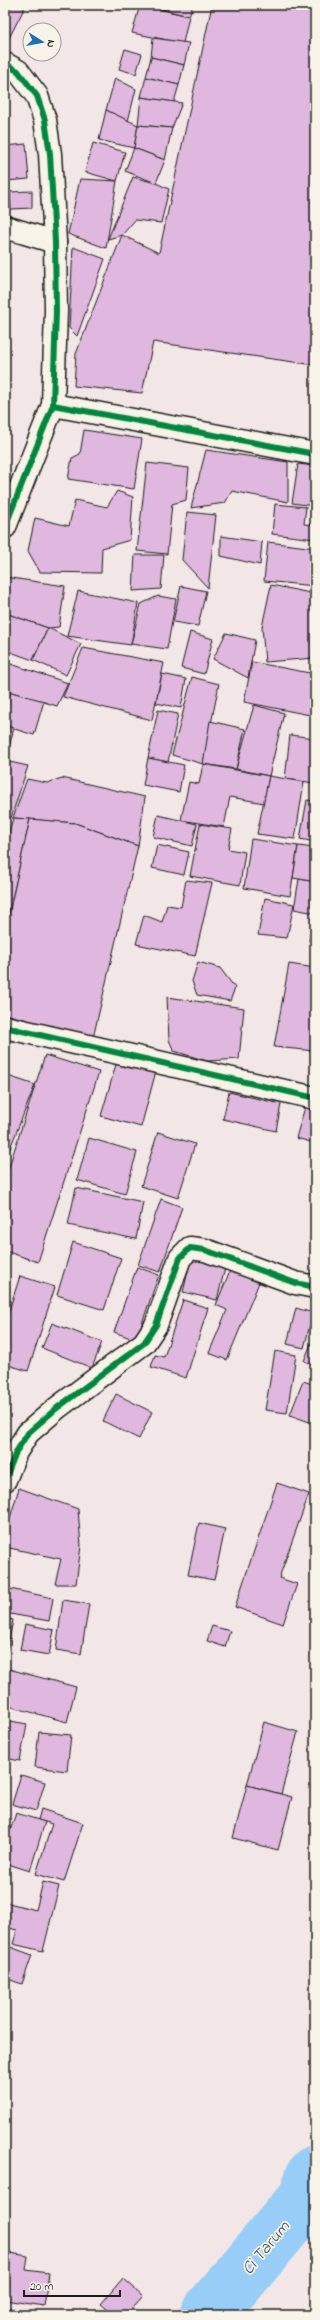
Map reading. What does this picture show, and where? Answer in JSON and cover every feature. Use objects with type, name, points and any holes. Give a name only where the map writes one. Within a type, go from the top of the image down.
[{"type":"street","points":[[5,64],[18,71],[37,96],[45,120],[50,154],[56,242],[54,405],[5,527]]},
{"type":"street","points":[[5,228],[56,242]]},
{"type":"street","points":[[54,405],[315,454]]},
{"type":"street","points":[[5,1027],[315,1098]]},
{"type":"street","points":[[5,1480],[16,1452],[28,1433],[57,1408],[144,1343],[156,1325],[180,1258],[190,1248],[205,1250],[295,1283],[315,1287]]},
{"type":"building","points":[[5,5],[26,5],[9,38],[5,36]]},
{"type":"building","points":[[140,5],[189,16],[183,43],[132,33]]},
{"type":"building","points":[[154,5],[193,5],[189,16],[153,7]]},
{"type":"building","points":[[212,5],[315,5],[315,365],[153,342],[142,393],[74,386],[76,354],[122,235],[159,253]]},
{"type":"building","points":[[153,38],[189,43],[184,65],[151,57]]},
{"type":"building","points":[[125,49],[142,54],[136,74],[119,69]]},
{"type":"building","points":[[151,57],[184,65],[179,85],[146,77]]},
{"type":"building","points":[[146,77],[179,85],[174,102],[141,97]]},
{"type":"building","points":[[115,78],[136,89],[128,121],[106,110]]},
{"type":"building","points":[[141,97],[182,103],[172,128],[138,125]]},
{"type":"building","points":[[106,110],[138,125],[134,148],[99,140]]},
{"type":"building","points":[[138,125],[172,128],[165,160],[134,148]]},
{"type":"building","points":[[93,143],[125,152],[117,181],[85,172]]},
{"type":"building","points":[[26,144],[29,179],[6,181],[5,146]]},
{"type":"building","points":[[134,148],[165,160],[156,183],[125,171]]},
{"type":"building","points":[[133,177],[156,183],[169,189],[161,223],[135,220],[122,235],[108,239]]},
{"type":"building","points":[[80,179],[117,181],[106,248],[68,234]]},
{"type":"building","points":[[32,191],[32,208],[11,209],[10,192]]},
{"type":"building","points":[[73,247],[105,259],[77,336],[69,328]]},
{"type":"building","points":[[84,430],[142,439],[134,489],[68,479],[72,458],[80,454]]},
{"type":"building","points":[[206,450],[288,462],[288,502],[232,491],[225,503],[191,508]]},
{"type":"building","points":[[147,463],[189,468],[186,500],[172,504],[167,554],[137,551]]},
{"type":"building","points":[[298,464],[315,466],[315,506],[292,503]]},
{"type":"building","points":[[117,491],[133,497],[130,540],[102,548],[101,573],[40,572],[28,551],[35,518],[69,526],[75,500],[107,507]]},
{"type":"building","points":[[275,504],[306,507],[304,524],[315,525],[315,539],[272,534]]},
{"type":"building","points":[[187,512],[216,515],[208,588],[182,560]]},
{"type":"building","points":[[221,536],[262,542],[260,565],[221,556]]},
{"type":"building","points":[[268,542],[315,548],[315,586],[264,581]]},
{"type":"building","points":[[135,555],[164,555],[161,589],[133,591]]},
{"type":"building","points":[[5,577],[65,586],[59,627],[48,628],[5,613]]},
{"type":"building","points":[[271,585],[315,594],[315,658],[265,662],[262,627]]},
{"type":"building","points":[[181,586],[206,591],[198,626],[173,622]]},
{"type":"building","points":[[78,591],[138,603],[131,645],[67,636]]},
{"type":"building","points":[[158,596],[176,599],[167,649],[131,644],[141,604]]},
{"type":"building","points":[[5,613],[48,628],[33,660],[5,650]]},
{"type":"building","points":[[48,628],[81,644],[66,675],[33,660]]},
{"type":"building","points":[[190,632],[213,639],[204,674],[181,668]]},
{"type":"building","points":[[226,633],[255,640],[248,678],[213,659]]},
{"type":"building","points":[[83,648],[164,663],[152,720],[63,697]]},
{"type":"building","points":[[5,662],[68,683],[57,706],[5,690]]},
{"type":"building","points":[[252,662],[315,674],[315,716],[244,702]]},
{"type":"building","points":[[162,674],[186,679],[181,708],[156,703]]},
{"type":"building","points":[[192,677],[219,684],[203,764],[172,755]]},
{"type":"building","points":[[5,690],[11,692],[5,707]]},
{"type":"building","points":[[11,692],[44,701],[34,735],[5,726],[5,708]]},
{"type":"building","points":[[254,705],[284,713],[269,776],[236,769]]},
{"type":"building","points":[[158,710],[178,714],[168,762],[148,758]]},
{"type":"building","points":[[210,721],[245,729],[236,769],[203,764]]},
{"type":"building","points":[[5,726],[14,728],[7,755],[5,754]]},
{"type":"building","points":[[290,735],[315,738],[315,783],[285,779]]},
{"type":"building","points":[[148,758],[184,765],[179,792],[143,785]]},
{"type":"building","points":[[5,761],[28,766],[11,818],[5,815]]},
{"type":"building","points":[[203,764],[269,776],[264,803],[230,797],[224,827],[181,820],[189,782],[199,784]]},
{"type":"building","points":[[269,776],[304,782],[295,839],[257,834]]},
{"type":"building","points":[[62,778],[145,797],[138,846],[75,823],[13,818],[27,779],[47,783]]},
{"type":"building","points":[[307,800],[315,801],[315,842],[300,839]]},
{"type":"building","points":[[158,815],[197,824],[192,846],[153,837]]},
{"type":"building","points":[[13,818],[30,819],[5,931],[5,846]]},
{"type":"building","points":[[30,819],[75,823],[138,846],[93,1038],[5,1014],[5,931]]},
{"type":"building","points":[[200,824],[232,829],[228,849],[245,852],[240,885],[190,876]]},
{"type":"building","points":[[251,839],[298,846],[290,896],[244,888]]},
{"type":"building","points":[[157,845],[189,852],[184,875],[152,868]]},
{"type":"building","points":[[298,846],[315,848],[315,882],[293,878]]},
{"type":"building","points":[[299,879],[315,882],[315,913],[294,909]]},
{"type":"building","points":[[186,880],[212,883],[195,956],[136,944],[144,915],[162,922],[167,905],[181,907]]},
{"type":"building","points":[[265,898],[294,904],[287,938],[258,935]]},
{"type":"building","points":[[313,914],[315,914],[315,942],[309,941]]},
{"type":"building","points":[[198,962],[220,968],[235,988],[230,1001],[197,995],[192,981]]},
{"type":"building","points":[[289,964],[315,968],[315,1051],[274,1047]]},
{"type":"building","points":[[167,997],[244,1008],[239,1059],[207,1061],[174,1051],[169,1040]]},
{"type":"building","points":[[45,1055],[99,1072],[38,1262],[5,1251],[5,1179]]},
{"type":"building","points":[[117,1061],[156,1071],[141,1127],[101,1116]]},
{"type":"building","points":[[5,1075],[35,1085],[5,1161]]},
{"type":"building","points":[[229,1092],[281,1104],[276,1131],[223,1119]]},
{"type":"building","points":[[305,1107],[315,1109],[315,1143],[296,1138]]},
{"type":"building","points":[[158,1132],[195,1144],[178,1198],[141,1186]]},
{"type":"building","points":[[89,1138],[137,1152],[125,1194],[77,1180]]},
{"type":"building","points":[[76,1188],[143,1202],[136,1239],[68,1225]]},
{"type":"building","points":[[161,1199],[182,1207],[160,1272],[138,1265]]},
{"type":"building","points":[[73,1242],[121,1258],[104,1310],[57,1295]]},
{"type":"building","points":[[192,1255],[226,1264],[217,1300],[183,1292]]},
{"type":"building","points":[[137,1267],[159,1275],[136,1340],[114,1332]]},
{"type":"building","points":[[231,1268],[260,1280],[227,1360],[209,1353],[227,1310],[216,1305]]},
{"type":"building","points":[[20,1276],[55,1287],[28,1371],[5,1364],[5,1323]]},
{"type":"building","points":[[183,1300],[208,1308],[186,1378],[151,1367],[155,1355],[164,1357]]},
{"type":"building","points":[[296,1308],[313,1313],[304,1348],[287,1344]]},
{"type":"building","points":[[52,1323],[102,1342],[92,1368],[42,1348]]},
{"type":"building","points":[[315,1334],[315,1365],[304,1361]]},
{"type":"building","points":[[275,1351],[296,1355],[287,1413],[265,1410]]},
{"type":"building","points":[[303,1381],[315,1385],[315,1424],[290,1415]]},
{"type":"building","points":[[116,1394],[152,1412],[139,1439],[103,1421]]},
{"type":"building","points":[[5,1410],[9,1411],[5,1424]]},
{"type":"building","points":[[277,1483],[309,1494],[279,1578],[297,1584],[283,1624],[235,1607]]},
{"type":"building","points":[[19,1488],[78,1509],[81,1546],[76,1584],[55,1584],[61,1559],[5,1547],[5,1535]]},
{"type":"building","points":[[199,1523],[225,1529],[214,1580],[188,1575]]},
{"type":"building","points":[[5,1588],[53,1598],[49,1621],[5,1613]]},
{"type":"building","points":[[63,1600],[89,1604],[81,1654],[56,1650]]},
{"type":"building","points":[[5,1618],[13,1620],[5,1662]]},
{"type":"building","points":[[25,1624],[54,1630],[49,1655],[20,1650]]},
{"type":"building","points":[[212,1626],[230,1631],[225,1647],[207,1641]]},
{"type":"building","points":[[5,1668],[76,1687],[67,1722],[5,1705]]},
{"type":"building","points":[[5,1720],[27,1724],[20,1761],[5,1758]]},
{"type":"building","points":[[264,1722],[298,1732],[281,1794],[247,1785]]},
{"type":"building","points":[[39,1732],[71,1735],[67,1771],[35,1767]]},
{"type":"building","points":[[21,1775],[45,1782],[36,1811],[12,1804]]},
{"type":"building","points":[[247,1785],[292,1797],[278,1850],[233,1838]]},
{"type":"building","points":[[41,1809],[83,1823],[64,1882],[36,1874],[52,1824],[38,1820]]},
{"type":"building","points":[[16,1813],[45,1822],[30,1871],[5,1863],[5,1846]]},
{"type":"building","points":[[5,1866],[10,1867],[5,1885]]},
{"type":"building","points":[[43,1882],[59,1886],[43,1951],[13,1944],[17,1930],[5,1927],[5,1902],[36,1910]]},
{"type":"building","points":[[5,1945],[32,1955],[22,1984],[5,1978]]},
{"type":"building","points":[[10,2253],[28,2256],[26,2270],[49,2273],[44,2306],[5,2300],[5,2283]]},
{"type":"building","points":[[123,2278],[143,2296],[126,2315],[114,2315],[101,2304]]},
{"type":"building","points":[[5,2307],[25,2312],[24,2315],[5,2315]]},
{"type":"waterway","name":"Ci Tarum","points":[[208,2315],[306,2199],[315,2174]]},
{"type":"cycle path","points":[[5,64],[18,71],[37,96],[45,120],[50,154],[55,242],[56,311],[53,405],[5,527]]},
{"type":"cycle path","points":[[53,405],[315,454]]},
{"type":"cycle path","points":[[5,1027],[315,1098]]},
{"type":"cycle path","points":[[5,1480],[16,1452],[28,1433],[57,1408],[144,1343],[156,1325],[180,1258],[190,1248],[205,1250],[295,1283],[315,1287]]}]
